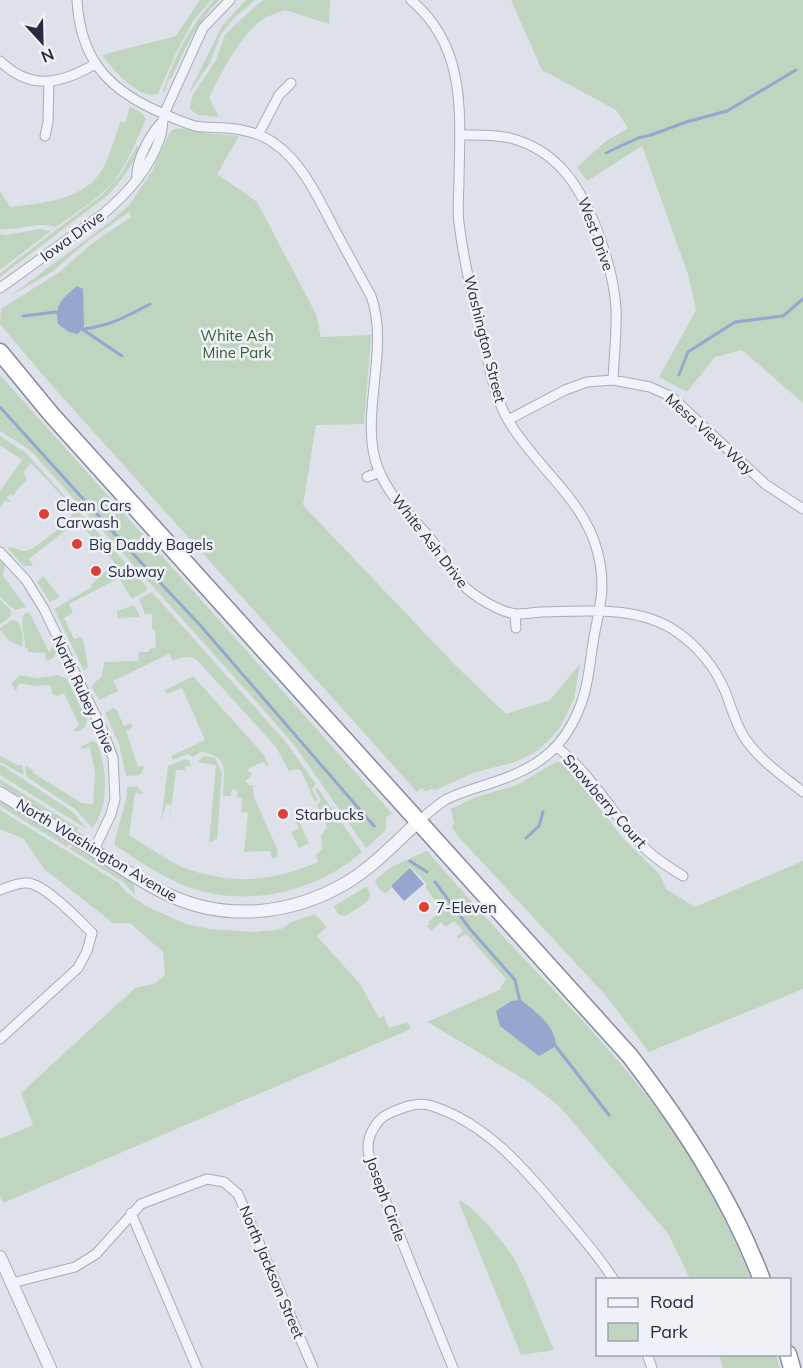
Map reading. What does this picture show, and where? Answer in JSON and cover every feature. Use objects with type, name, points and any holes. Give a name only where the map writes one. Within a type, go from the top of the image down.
[{"type":"highway","points":[[0,352],[51,414],[611,1034],[670,1108],[726,1202],[761,1278]]},
{"type":"street","points":[[0,61],[14,72],[34,80],[49,81],[73,76],[95,64],[81,30],[77,0]]},
{"type":"street","name":"Iowa Drive","points":[[0,288],[119,201],[137,177],[136,169],[163,118],[203,28],[230,0]]},
{"type":"street","name":"Washington Street","points":[[411,0],[437,27],[448,51],[458,86],[460,135],[458,221],[472,294],[498,400],[522,441],[578,506],[595,543],[602,586],[583,701],[572,726],[557,747],[546,757],[519,772],[472,788],[446,800],[419,821]]},
{"type":"street","name":"White Ash Drive","points":[[95,64],[119,89],[163,118],[197,126],[231,128],[258,135],[274,143],[292,158],[302,171],[316,193],[377,312],[373,422],[374,456],[380,472],[395,500],[435,544],[460,584],[478,597],[515,614],[599,611],[642,617],[675,630],[700,652],[716,673],[744,737],[772,768],[803,792]]},
{"type":"street","points":[[45,136],[48,122],[49,81]]},
{"type":"street","points":[[258,135],[279,95],[291,83]]},
{"type":"street","name":"West Drive","points":[[460,135],[491,135],[510,138],[541,151],[558,164],[580,191],[603,244],[614,286],[616,308],[613,380]]},
{"type":"street","name":"Mesa View Way","points":[[508,420],[565,390],[587,382],[613,380],[634,382],[651,387],[672,397],[765,484],[803,509]]},
{"type":"street","points":[[367,477],[380,472]]},
{"type":"street","name":"North Rubey Drive","points":[[0,552],[26,580],[44,609],[102,729],[113,758],[115,799],[111,814],[94,850]]},
{"type":"street","points":[[515,614],[516,628]]},
{"type":"street","name":"Snowberry Court","points":[[557,747],[574,762],[640,844],[683,876]]},
{"type":"street","name":"North Washington Avenue","points":[[0,793],[153,887],[184,902],[221,910],[260,911],[310,901],[348,882],[419,821]]},
{"type":"street","points":[[0,890],[17,884],[30,883],[63,903],[92,933],[87,951],[78,968],[0,1039]]},
{"type":"street","name":"Joseph Circle","points":[[453,1368],[371,1165],[368,1147],[372,1130],[384,1115],[406,1106],[430,1105],[460,1119],[494,1140],[525,1170],[599,1257],[613,1278]]},
{"type":"street","name":"North Jackson Street","points":[[131,1214],[141,1204],[207,1179],[224,1182],[238,1194],[313,1368]]},
{"type":"street","points":[[12,1282],[75,1267],[96,1254],[131,1214],[197,1368]]},
{"type":"street","points":[[0,1257],[50,1368]]},
{"type":"green space","points":[[200,0],[211,0],[193,21],[158,94],[150,95],[134,88],[102,55],[176,36]]},
{"type":"green space","points":[[214,0],[219,0],[192,37],[164,93],[167,79],[184,42],[197,20]]},
{"type":"green space","points":[[246,0],[255,0],[235,17],[221,34],[210,63],[188,95],[222,26]]},
{"type":"green space","points":[[263,0],[330,0],[329,24],[285,10],[263,19],[239,44],[209,98],[219,117],[198,115],[190,109],[192,96],[216,60],[225,35]]},
{"type":"green space","points":[[511,0],[803,0],[803,403],[742,350],[715,357],[687,392],[659,377],[696,310],[688,274],[642,146],[587,181],[577,167],[606,141],[628,128],[616,110],[542,70]]},
{"type":"green space","points":[[130,107],[142,113],[146,119],[124,167],[108,188],[56,227],[41,225],[0,229],[0,191],[10,207],[36,204],[76,193],[97,177],[104,166],[121,121],[125,123]]},
{"type":"green space","name":"White Ash Mine Park","points":[[179,128],[239,136],[217,174],[257,202],[316,314],[321,337],[371,335],[364,424],[316,425],[303,505],[457,667],[506,714],[550,700],[580,664],[574,699],[561,726],[534,753],[515,762],[473,773],[436,790],[430,789],[426,792],[422,788],[417,792],[47,380],[0,324],[1,309],[61,271],[90,245],[131,217],[129,212],[88,241],[52,272],[10,296],[110,222],[129,205],[151,173],[169,134],[172,130]]},
{"type":"green space","points":[[137,146],[139,149],[129,168],[107,196],[0,277],[5,269],[102,195],[121,174]]},
{"type":"green space","points":[[40,229],[51,231],[0,270],[0,234]]},
{"type":"green space","points":[[0,375],[392,813],[386,818],[386,830],[366,848],[295,746],[262,708],[31,451],[0,431]]},
{"type":"green space","points":[[0,436],[26,453],[147,587],[146,591],[132,599],[119,578],[69,604],[73,613],[64,618],[74,639],[80,637],[83,639],[88,667],[84,671],[54,609],[92,587],[91,585],[115,563],[82,526],[76,531],[71,526],[29,559],[33,564],[31,566],[23,566],[7,547],[26,551],[36,546],[71,516],[72,507],[31,463],[23,472],[27,480],[14,496],[10,494],[7,498],[12,503],[5,500],[0,508],[0,491],[22,460],[0,445]]},
{"type":"green space","points":[[0,561],[5,565],[3,576],[26,607],[15,610],[0,597]]},
{"type":"green space","points":[[43,576],[60,597],[50,602],[37,582]]},
{"type":"green space","points":[[152,592],[285,741],[316,784],[312,789],[318,800],[315,802],[301,771],[297,769],[289,771],[276,747],[194,658],[185,657],[173,661],[169,654],[113,681],[118,691],[99,700],[91,686],[102,676],[104,662],[138,661],[139,652],[149,652],[149,649],[156,648],[152,614],[145,614],[139,599]]},
{"type":"green space","points":[[0,600],[8,607],[11,615],[0,624]]},
{"type":"green space","points":[[134,605],[140,617],[117,618],[117,611]]},
{"type":"green space","points":[[29,612],[49,652],[55,644],[56,652],[49,660],[46,661],[45,653],[28,652],[25,648],[22,622],[24,614]]},
{"type":"green space","points":[[12,620],[19,622],[23,637],[22,647],[10,641],[0,630]]},
{"type":"green space","points":[[20,675],[38,678],[58,675],[67,679],[87,720],[85,727],[77,732],[73,730],[79,725],[64,693],[57,696],[52,694],[51,685],[35,686],[19,683],[16,691],[12,683]]},
{"type":"green space","points":[[193,676],[264,755],[269,767],[263,762],[249,768],[248,771],[252,774],[246,781],[249,785],[253,785],[254,797],[278,851],[277,857],[272,859],[270,851],[244,852],[248,813],[241,812],[242,799],[237,796],[237,790],[232,789],[231,796],[223,796],[223,766],[217,757],[200,752],[193,757],[188,754],[173,760],[171,756],[205,740],[182,688],[167,694],[165,690]]},
{"type":"green space","points":[[113,708],[116,709],[124,726],[130,723],[133,727],[126,731],[138,767],[145,765],[140,775],[126,776],[119,744],[105,713]]},
{"type":"green space","points":[[92,741],[97,743],[103,763],[105,787],[102,809],[92,828],[75,809],[27,777],[25,769],[26,766],[34,771],[33,773],[82,803],[93,804],[95,773],[90,747],[81,749]]},
{"type":"green space","points":[[0,756],[17,765],[22,765],[24,775],[0,762]]},
{"type":"green space","points":[[204,756],[215,758],[222,772],[217,839],[209,843],[216,765],[197,762]]},
{"type":"green space","points":[[185,759],[189,760],[191,766],[185,766],[185,770],[176,770],[169,825],[171,805],[166,804],[161,822],[168,766]]},
{"type":"green space","points":[[556,762],[562,763],[574,775],[621,836],[660,875],[666,889],[695,907],[803,861],[803,989],[649,1052],[606,996],[452,827],[454,823],[451,809],[476,797],[517,785]]},
{"type":"green space","points":[[0,764],[73,812],[87,829],[0,775]]},
{"type":"green space","points":[[0,779],[79,828],[76,831],[0,784]]},
{"type":"green space","points":[[136,786],[144,794],[135,793],[129,835],[167,859],[207,875],[255,879],[285,873],[318,862],[316,855],[322,849],[321,836],[327,827],[317,806],[321,800],[315,790],[317,787],[362,852],[343,867],[321,879],[275,894],[226,896],[201,891],[162,875],[115,845],[127,787]]},
{"type":"green space","points":[[0,801],[69,844],[67,847],[0,806]]},
{"type":"green space","points":[[0,810],[119,883],[126,892],[146,906],[186,924],[210,929],[256,932],[281,929],[291,922],[315,914],[327,927],[317,936],[360,984],[379,1018],[384,1016],[389,1028],[408,1022],[411,1029],[3,1203],[0,1197],[0,1139],[33,1125],[21,1093],[135,988],[154,984],[165,975],[163,952],[130,923],[113,923],[44,869],[24,839],[0,829]]},
{"type":"green space","points":[[297,817],[309,843],[299,848],[291,832],[299,828],[294,819]]},
{"type":"green space","points":[[72,846],[134,884],[135,895],[123,882],[70,849]]},
{"type":"green space","points":[[427,851],[610,1051],[662,1116],[688,1155],[712,1195],[751,1278],[690,1278],[669,1235],[560,1107],[527,1081],[427,1022],[499,990],[506,979],[466,934],[458,939],[457,936],[463,931],[454,921],[446,927],[441,922],[431,931],[427,926],[430,924],[428,922],[442,910],[425,887],[427,884],[409,865],[410,869],[386,893],[382,891],[375,880],[391,867]]},
{"type":"green space","points":[[367,886],[370,894],[367,902],[347,915],[338,914],[334,906]]},
{"type":"green space","points":[[458,1200],[481,1217],[515,1260],[554,1350],[521,1355]]},
{"type":"green space","points":[[719,1356],[776,1356],[780,1368],[723,1368]]},
{"type":"water","points":[[77,286],[83,289],[84,326],[78,334],[69,332],[58,324],[57,317],[61,302]]},
{"type":"water","points":[[410,868],[424,884],[404,901],[391,886]]},
{"type":"water","points":[[521,1000],[544,1020],[555,1038],[556,1046],[539,1056],[500,1026],[496,1011],[511,1001]]},
{"type":"waterway","points":[[606,153],[638,138],[727,111],[796,70]]},
{"type":"waterway","points":[[679,375],[688,352],[735,322],[783,316],[803,299]]},
{"type":"waterway","points":[[84,329],[110,323],[150,304]]},
{"type":"waterway","points":[[23,316],[56,312],[58,314]]},
{"type":"waterway","points":[[79,327],[122,356]]},
{"type":"waterway","points":[[0,407],[200,625],[374,826]]},
{"type":"waterway","points":[[526,838],[539,826],[543,812]]},
{"type":"waterway","points":[[410,861],[427,872]]},
{"type":"waterway","points":[[435,882],[470,929],[515,980],[520,1002]]},
{"type":"waterway","points":[[555,1045],[609,1115]]},
{"type":"place","name":"Clean Cars Carwash","points":[[44,514]]},
{"type":"place","name":"Big Daddy Bagels","points":[[77,544]]},
{"type":"place","name":"Subway","points":[[96,571]]},
{"type":"place","name":"Starbucks","points":[[283,814]]},
{"type":"place","name":"7-Eleven","points":[[424,907]]}]
